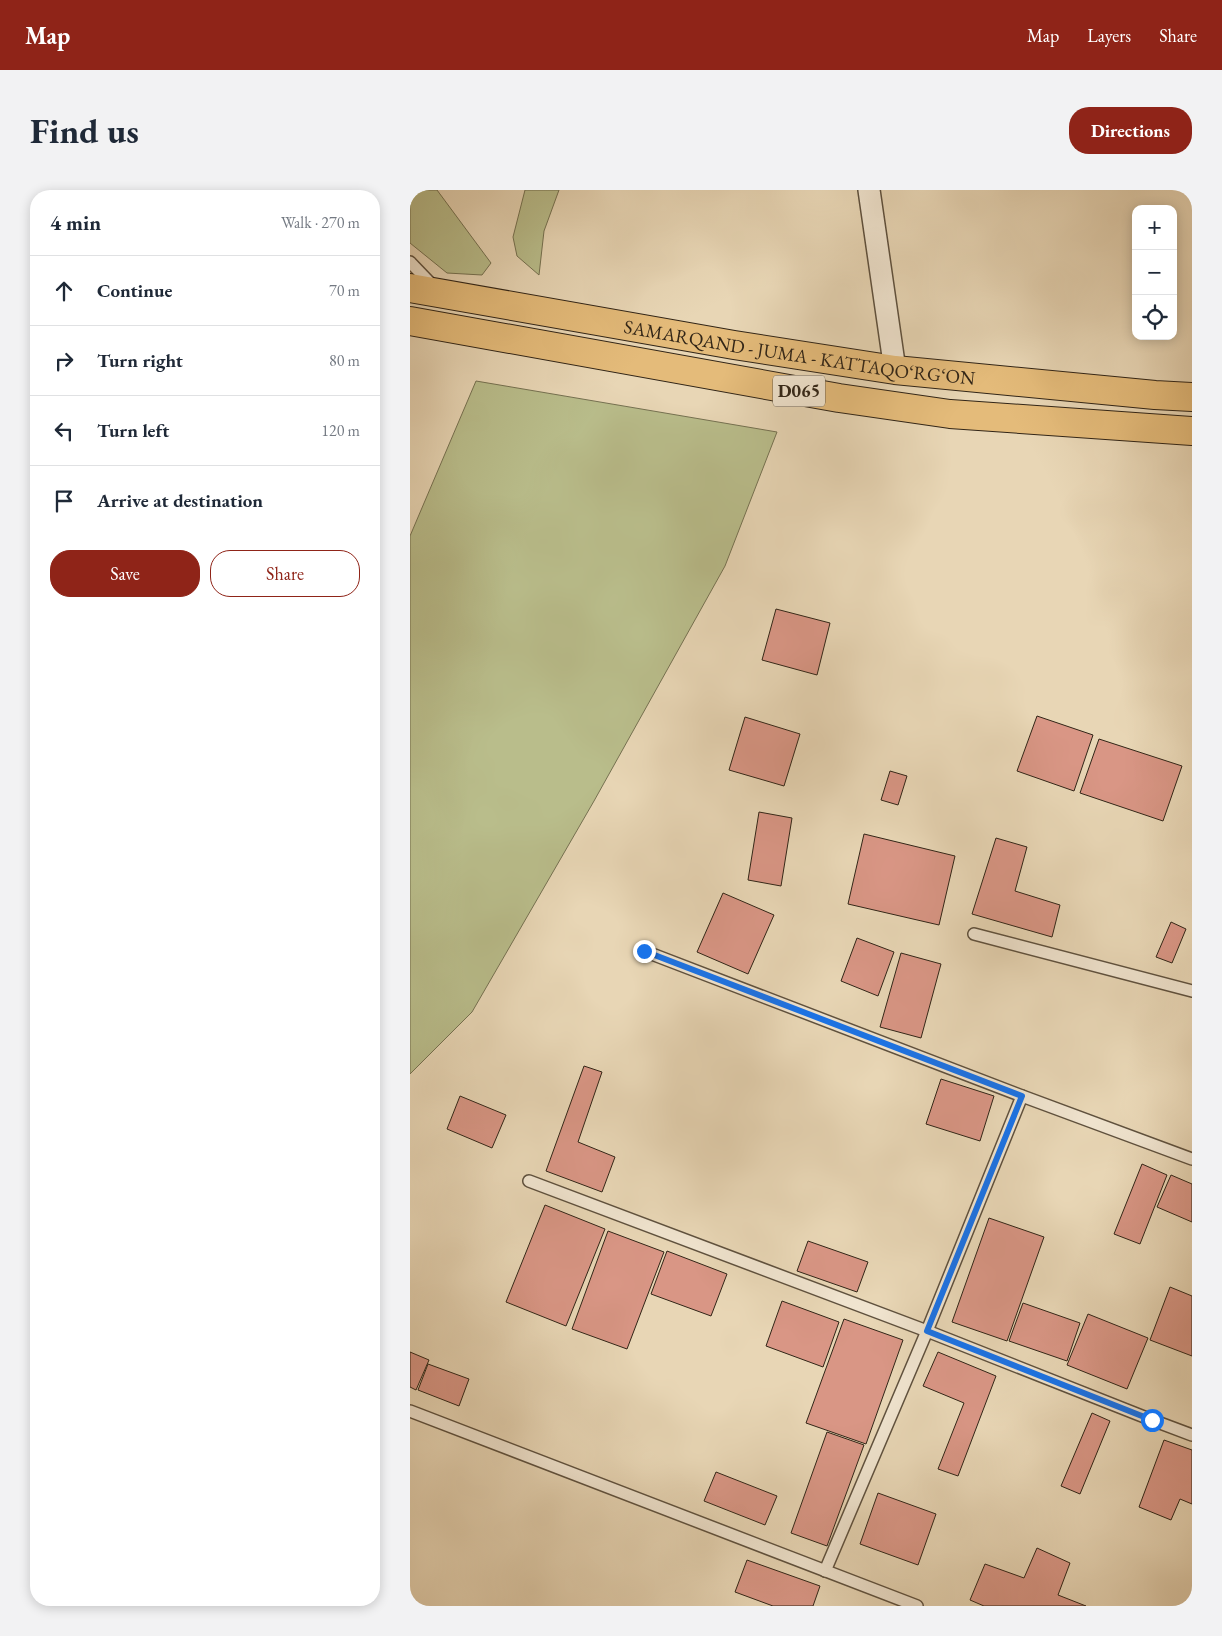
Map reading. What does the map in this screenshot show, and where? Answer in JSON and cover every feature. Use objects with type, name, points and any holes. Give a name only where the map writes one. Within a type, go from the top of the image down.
[{"type":"main road","name":"SAMARQAND - JUMA - KATTAQO‘RG‘ON","points":[[410,288],[734,346],[895,370],[1192,397]]},
{"type":"main road","name":"SAMARQAND - JUMA - KATTAQO‘RG‘ON","points":[[410,321],[839,398],[950,414],[1192,430]]},
{"type":"street","points":[[869,190],[895,370]]},
{"type":"lane","points":[[410,262],[440,294]]},
{"type":"lane","points":[[974,934],[1192,991]]},
{"type":"lane","points":[[644,951],[1192,1159]]},
{"type":"lane","points":[[825,1571],[927,1331],[1022,1096]]},
{"type":"lane","points":[[529,1181],[927,1331],[1192,1435]]},
{"type":"lane","points":[[410,1411],[917,1606]]},
{"type":"green space","points":[[410,190],[437,190],[491,263],[482,275],[447,273],[410,243]]},
{"type":"green space","points":[[525,190],[559,190],[544,231],[539,275],[517,256],[513,237]]},
{"type":"green space","points":[[476,381],[777,432],[725,566],[594,801],[472,1012],[410,1074],[410,536]]},
{"type":"building","points":[[776,609],[830,623],[817,675],[762,660]]},
{"type":"building","points":[[1037,716],[1093,735],[1074,791],[1017,771]]},
{"type":"building","points":[[745,717],[800,734],[784,786],[729,770]]},
{"type":"building","points":[[1099,739],[1182,766],[1163,821],[1080,793]]},
{"type":"building","points":[[890,771],[907,776],[898,805],[881,800]]},
{"type":"building","points":[[759,812],[792,818],[781,886],[748,880]]},
{"type":"building","points":[[864,834],[955,856],[939,925],[848,904]]},
{"type":"building","points":[[996,838],[1027,847],[1015,891],[1060,905],[1052,937],[972,914]]},
{"type":"building","points":[[723,893],[774,915],[748,974],[697,952]]},
{"type":"building","points":[[1171,922],[1186,929],[1172,963],[1156,957]]},
{"type":"building","points":[[857,938],[894,952],[878,996],[841,981]]},
{"type":"building","points":[[901,953],[941,964],[921,1038],[880,1027]]},
{"type":"building","points":[[584,1066],[602,1072],[578,1142],[615,1157],[602,1192],[546,1171]]},
{"type":"building","points":[[941,1079],[994,1096],[980,1141],[926,1124]]},
{"type":"building","points":[[460,1096],[506,1115],[492,1148],[447,1129]]},
{"type":"building","points":[[1142,1164],[1167,1175],[1140,1244],[1114,1234]]},
{"type":"building","points":[[1171,1175],[1192,1184],[1192,1222],[1157,1207]]},
{"type":"building","points":[[545,1205],[605,1229],[566,1326],[506,1302]]},
{"type":"building","points":[[989,1218],[1044,1237],[1007,1341],[952,1322]]},
{"type":"building","points":[[608,1231],[664,1252],[627,1349],[572,1329]]},
{"type":"building","points":[[808,1241],[868,1262],[857,1292],[797,1271]]},
{"type":"building","points":[[667,1251],[727,1274],[711,1316],[651,1294]]},
{"type":"building","points":[[1170,1287],[1192,1296],[1192,1356],[1150,1340]]},
{"type":"building","points":[[782,1301],[839,1322],[823,1367],[766,1346]]},
{"type":"building","points":[[1023,1303],[1080,1323],[1067,1361],[1009,1341]]},
{"type":"building","points":[[1088,1314],[1148,1338],[1127,1389],[1067,1365]]},
{"type":"building","points":[[844,1319],[903,1340],[866,1444],[806,1423]]},
{"type":"building","points":[[410,1352],[429,1360],[416,1390],[410,1387]]},
{"type":"building","points":[[938,1352],[996,1376],[958,1476],[938,1469],[964,1403],[923,1386]]},
{"type":"building","points":[[428,1364],[469,1379],[459,1406],[418,1390]]},
{"type":"building","points":[[1092,1413],[1110,1421],[1080,1494],[1061,1486]]},
{"type":"building","points":[[827,1432],[864,1445],[827,1546],[791,1533]]},
{"type":"building","points":[[1164,1440],[1192,1450],[1192,1504],[1180,1499],[1171,1520],[1139,1507]]},
{"type":"building","points":[[716,1472],[777,1496],[765,1525],[704,1501]]},
{"type":"building","points":[[878,1493],[936,1514],[918,1565],[860,1544]]},
{"type":"building","points":[[1037,1548],[1070,1563],[1058,1595],[1086,1606],[984,1606],[970,1600],[985,1564],[1024,1578]]},
{"type":"building","points":[[747,1560],[820,1586],[813,1606],[773,1606],[735,1592]]},
{"type":"route","points":[[644,951],[1022,1096],[927,1331],[1152,1420]]}]
